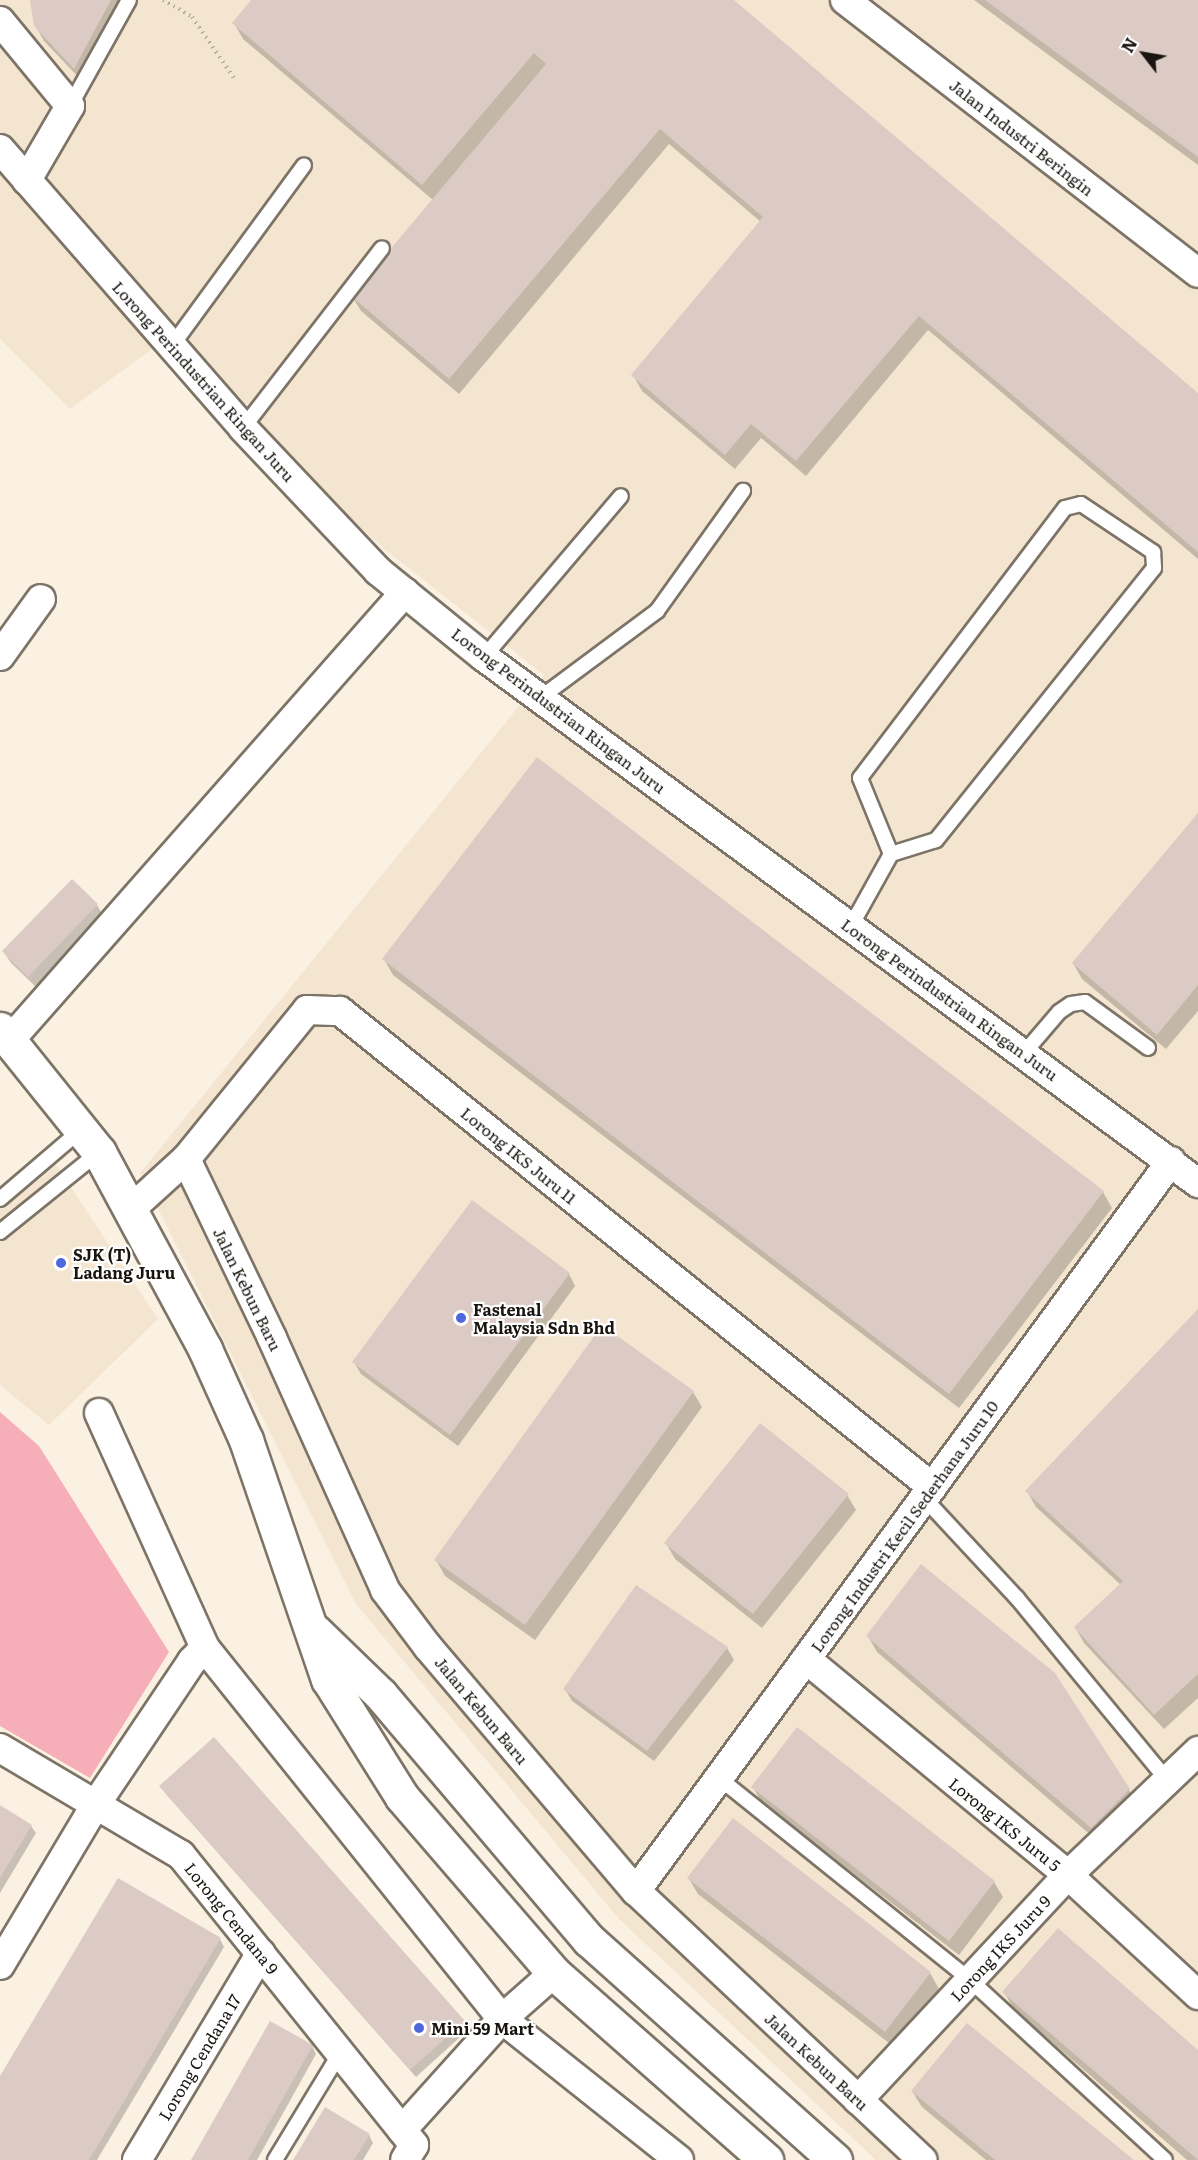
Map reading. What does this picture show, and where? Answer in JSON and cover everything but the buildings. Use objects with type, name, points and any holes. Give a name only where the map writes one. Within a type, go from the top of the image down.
[{"type":"street","name":"Jalan Industri Beringin","points":[[845,0],[1198,273]]},
{"type":"street","points":[[0,21],[70,106],[27,180]]},
{"type":"street","name":"Lorong Perindustrian Ringan Juru","points":[[0,149],[243,428],[378,571],[484,657],[1198,1183]]},
{"type":"street","points":[[405,592],[5,1035],[90,1141],[131,1209],[205,1349],[246,1440],[315,1631],[328,1679],[402,1797],[554,1973],[766,2160]]},
{"type":"street","points":[[0,656],[41,599]]},
{"type":"street","name":"Lorong IKS Juru 11","points":[[131,1209],[186,1159],[307,1010],[339,1011],[928,1492]]},
{"type":"street","name":"Jalan Kebun Baru","points":[[186,1159],[272,1338],[384,1590],[428,1647],[636,1891],[922,2160]]},
{"type":"street","name":"Lorong Industri Kecil Sederhana Juru 10","points":[[636,1891],[1171,1161]]},
{"type":"street","points":[[99,1413],[205,1648],[502,2019],[679,2160]]},
{"type":"street","points":[[315,1631],[381,1695],[589,1940],[835,2160]]},
{"type":"street","points":[[0,1965],[96,1804],[192,1662],[205,1648]]},
{"type":"street","name":"Lorong IKS Juru 5","points":[[806,1659],[1068,1875],[1198,1995]]},
{"type":"street","name":"Lorong Cendana 9","points":[[0,1748],[181,1855],[340,2053],[407,2145]]},
{"type":"street","name":"Lorong IKS Juru 9","points":[[858,2100],[1068,1875],[1198,1751]]},
{"type":"street","name":"Lorong Cendana 17","points":[[137,2160],[261,1953]]},
{"type":"street","points":[[407,2145],[502,2019],[554,1973]]},
{"type":"lane","points":[[70,106],[129,0]]},
{"type":"lane","points":[[171,347],[304,165]]},
{"type":"lane","points":[[243,428],[382,248]]},
{"type":"lane","points":[[540,698],[657,611],[743,491]]},
{"type":"lane","points":[[484,657],[621,496]]},
{"type":"lane","points":[[851,926],[891,854],[936,840],[1154,568],[1153,552],[1082,504],[1065,508],[860,778],[891,854]]},
{"type":"lane","points":[[1024,1053],[1059,1012],[1071,1004],[1085,1002],[1148,1048]]},
{"type":"lane","points":[[0,1199],[90,1141]]},
{"type":"lane","points":[[0,1232],[90,1141]]},
{"type":"lane","points":[[928,1492],[1167,1780]]},
{"type":"lane","points":[[719,1778],[970,1980],[1165,2160]]},
{"type":"lane","points":[[275,2160],[340,2053]]},
{"type":"path","points":[[163,0],[192,17],[234,78]]},
{"type":"shaded area","points":[[0,0],[1198,0],[1198,2160],[876,2160],[619,1919],[356,1604],[140,1173],[544,675],[387,551],[152,349],[70,409],[0,339]]},
{"type":"shaded area","name":"SJK (T) Ladang Juru","points":[[55,1163],[158,1319],[49,1425],[0,1385],[0,1207]]},
{"type":"shaded area","points":[[0,1412],[39,1446],[169,1652],[90,1778],[0,1726]]},
{"type":"place","name":"SJK (T) Ladang Juru","points":[[61,1263]]},
{"type":"place","name":"Fastenal Malaysia Sdn Bhd","points":[[461,1318]]},
{"type":"place","name":"Mini 59 Mart","points":[[419,2028]]}]
